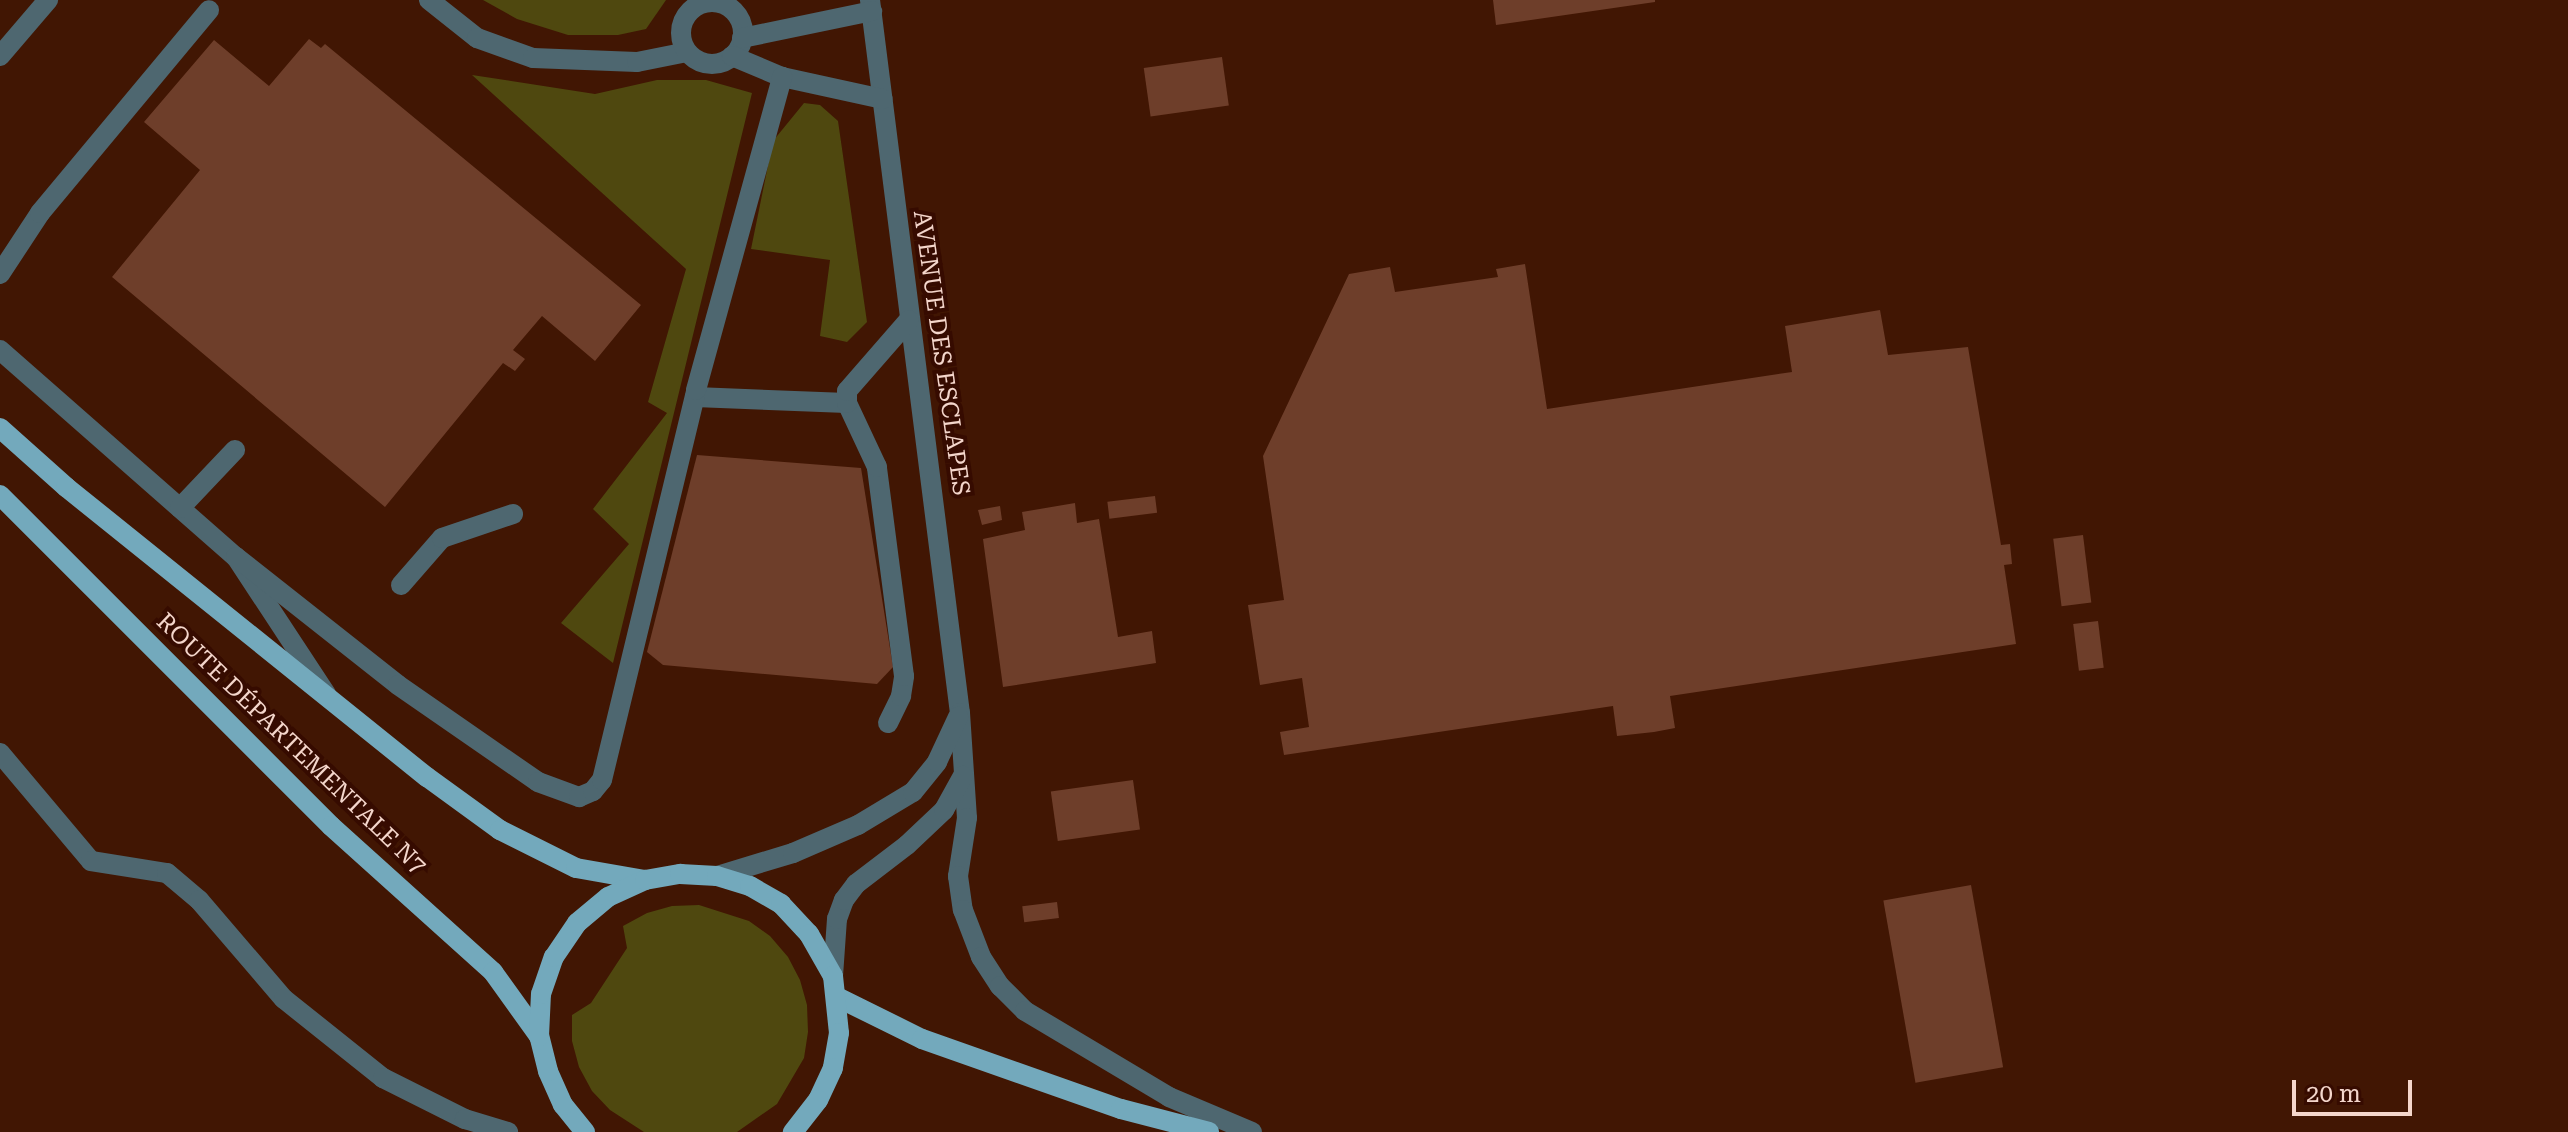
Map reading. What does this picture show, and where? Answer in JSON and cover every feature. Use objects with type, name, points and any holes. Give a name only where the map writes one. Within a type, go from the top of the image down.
[{"type":"main road","name":"ROUTE DÉPARTEMENTALE N7","points":[[0,428],[66,487],[500,830],[576,868],[645,880]]},
{"type":"main road","name":"ROUTE DÉPARTEMENTALE N7","points":[[0,495],[331,826],[493,972],[539,1036]]},
{"type":"main road","points":[[585,1132],[563,1105],[548,1071],[539,1036],[541,994],[554,957],[577,923],[608,897],[645,880],[680,874],[717,876],[750,886],[781,904],[809,934],[833,976],[839,1033],[833,1068],[818,1100],[793,1132]]},
{"type":"main road","points":[[837,997],[922,1039],[1121,1109],[1209,1132]]},
{"type":"lane","points":[[0,56],[48,0]]},
{"type":"lane","points":[[429,0],[477,38],[533,58],[637,62],[687,52]]},
{"type":"lane","points":[[732,56],[742,38],[740,20],[734,12],[718,3],[709,1],[699,5],[684,19],[681,39],[687,52],[706,64],[732,56],[782,77],[883,99]]},
{"type":"lane","points":[[742,38],[871,5]]},
{"type":"lane","name":"AVENUE DES ESCLAPES","points":[[871,5],[960,713],[967,818],[958,876],[963,910],[981,957],[1000,986],[1025,1011],[1156,1089],[1252,1132]]},
{"type":"lane","points":[[0,274],[40,213],[209,10]]},
{"type":"lane","points":[[236,557],[398,685],[538,782],[561,793],[579,797],[593,791],[602,780],[695,397],[782,77]]},
{"type":"lane","points":[[888,723],[901,696],[904,676],[877,467],[847,403],[847,391],[909,320]]},
{"type":"lane","name":"ROUTE DÉPARTEMENTALE N7","points":[[0,350],[236,557],[328,697]]},
{"type":"lane","points":[[695,397],[847,403]]},
{"type":"lane","points":[[180,508],[235,450]]},
{"type":"lane","points":[[401,585],[442,538],[513,514]]},
{"type":"lane","points":[[717,876],[793,853],[858,825],[913,792],[937,762],[960,713]]},
{"type":"lane","points":[[0,753],[91,861],[167,873],[199,900],[284,999],[383,1078],[465,1119],[508,1132]]},
{"type":"lane","points":[[833,976],[837,919],[844,900],[856,884],[907,845],[944,810],[963,776]]},
{"type":"shaded area","points":[[483,0],[666,0],[646,29],[618,35],[568,35],[517,19]]},
{"type":"shaded area","points":[[472,75],[595,94],[657,80],[706,80],[752,93],[613,663],[561,623],[629,544],[593,509],[667,413],[648,402],[686,269]]},
{"type":"shaded area","points":[[804,103],[820,105],[838,121],[867,322],[847,342],[820,336],[830,260],[751,249],[773,141]]},
{"type":"shaded area","points":[[699,905],[749,921],[770,936],[788,957],[800,980],[807,1005],[808,1032],[804,1058],[777,1104],[737,1132],[644,1132],[610,1110],[592,1091],[579,1067],[572,1041],[572,1015],[591,1003],[627,948],[623,926],[647,913],[672,906]]},
{"type":"building","points":[[1493,0],[1655,0],[1655,2],[1496,25]]},
{"type":"building","points":[[309,39],[321,48],[325,44],[641,305],[595,361],[542,316],[513,350],[525,359],[515,371],[503,363],[385,507],[112,277],[200,170],[144,122],[214,40],[269,86]]},
{"type":"building","points":[[1222,57],[1229,106],[1151,117],[1144,68]]},
{"type":"building","points":[[1525,264],[1547,409],[1792,372],[1785,326],[1880,310],[1888,355],[1968,347],[2001,545],[2010,544],[2012,564],[2004,565],[2016,644],[1670,696],[1675,728],[1654,732],[1617,736],[1613,706],[1284,755],[1280,732],[1309,727],[1302,678],[1260,685],[1248,605],[1284,600],[1263,456],[1349,274],[1390,267],[1395,292],[1498,277],[1496,269]]},
{"type":"building","points":[[697,455],[861,468],[893,667],[877,684],[663,665],[647,652]]},
{"type":"building","points":[[1155,496],[1157,513],[1109,519],[1107,502]]},
{"type":"building","points":[[1075,503],[1077,523],[1099,519],[1118,637],[1152,631],[1156,663],[1003,687],[983,539],[1025,530],[1022,512]]},
{"type":"building","points":[[1000,506],[1002,520],[982,525],[978,510]]},
{"type":"building","points":[[2083,535],[2091,602],[2062,606],[2053,539]]},
{"type":"building","points":[[2098,621],[2104,668],[2079,671],[2073,624]]},
{"type":"building","points":[[1133,780],[1140,830],[1058,841],[1051,792]]},
{"type":"building","points":[[1971,885],[2003,1067],[1915,1083],[1883,900]]},
{"type":"building","points":[[1057,902],[1059,918],[1024,922],[1022,906]]}]
